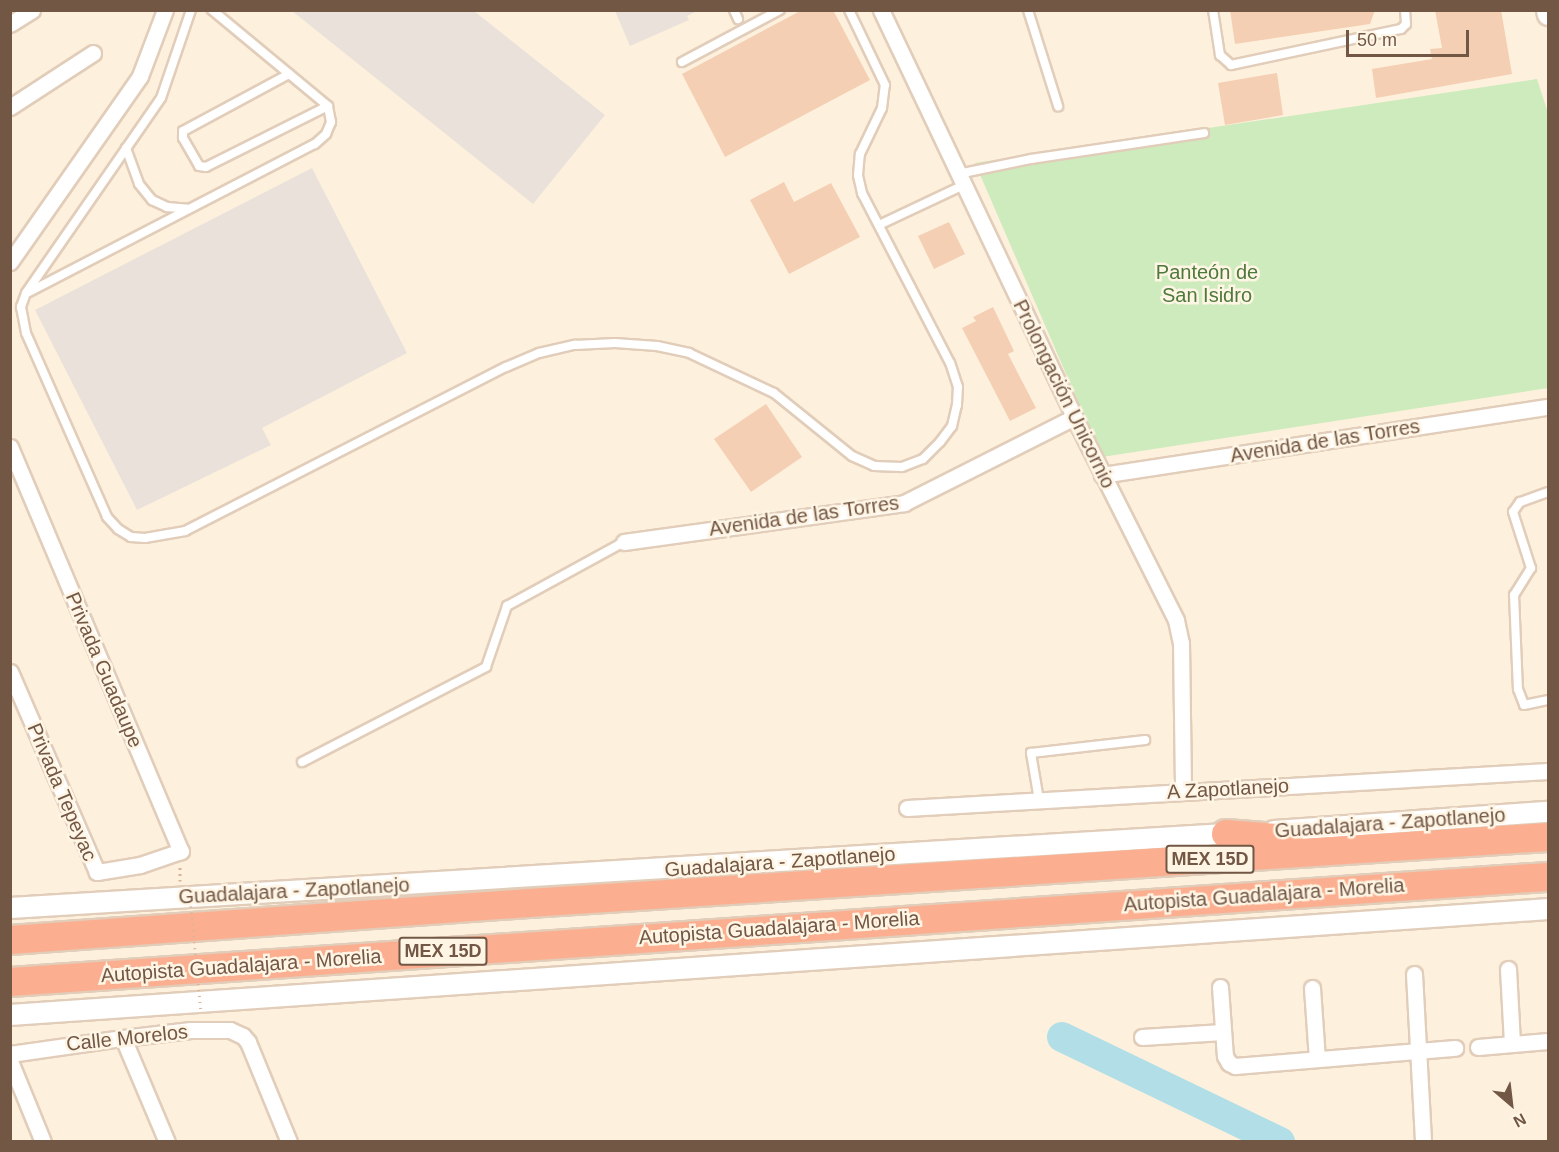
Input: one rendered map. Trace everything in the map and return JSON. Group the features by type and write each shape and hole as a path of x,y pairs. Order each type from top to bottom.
{"highway":[{"path":"1226,834 1387,847"},
{"name":"Autopista Guadalajara - Morelia","path":"10,940 529,903 1548,837"},
{"name":"Autopista Guadalajara - Morelia","path":"10,982 1548,877"}],"street":[{"path":"10,24 32,10"},
{"path":"10,262 140,76 165,10"},
{"name":"Prolongación Unicornio","path":"881,10 1102,475 1176,620 1181,643 1183,792"},
{"path":"1547,10 1548,15"},
{"path":"10,107 93,53"},
{"name":"Avenida de las Torres","path":"1102,475 1548,407"},
{"name":"Avenida de las Torres","path":"624,542 904,503 1074,417"},
{"name":"Privada Guadaupe","path":"10,447 182,852 140,865"},
{"name":"Privada Tepeyac","path":"10,672 97,872 140,865"},
{"name":"A Zapotlanejo","path":"907,807 1548,771"},
{"name":"Guadalajara - Zapotlanejo","path":"10,908 1226,834 1548,812"},
{"path":"10,1015 1548,909"},
{"path":"1508,969 1512,1044"},
{"path":"1414,974 1423,1142"},
{"path":"1220,987 1225,1056 1229,1063 1235,1066 1455,1048"},
{"path":"1312,988 1317,1059"},
{"name":"Calle Morelos","path":"10,1054 191,1030 230,1030 243,1036 248,1042 289,1142"},
{"path":"1142,1036 1223,1032"},
{"path":"123,1038 167,1142"},
{"path":"1478,1047 1548,1041"},
{"path":"10,1061 43,1142"}],"lane":[{"path":"191,10 161,98 26,293 21,307 26,333 107,517 118,530 131,537 145,538 185,531 506,366 539,353 575,345 615,343 657,346 689,353 774,393 852,456 874,466 902,467 923,459 952,426 958,387 950,363 862,193 858,164 860,154 882,108 885,85 849,10"},
{"path":"26,293 321,140 331,122 328,106 212,10"},
{"path":"734,10 738,19"},
{"path":"682,62 780,10"},
{"path":"1028,10 1059,106"},
{"path":"1213,10 1220,55 1231,65 1401,29 1406,24 1405,10"},
{"path":"289,74 183,131 183,138 199,166 206,166 328,106"},
{"path":"879,225 961,180 1031,159 1204,133"},
{"path":"126,148 139,184 153,200 167,207 189,209"},
{"path":"1548,492 1520,502 1513,512 1531,568 1514,595 1518,689 1524,705 1548,700"},
{"path":"302,762 486,667 507,606 624,542"},
{"path":"1039,800 1031,753 1145,740"}],"path":[{"path":"189,888 201,1012"}],"shaded area":[{"path":"292,11 474,11 605,115 533,204"},
{"path":"615,11 697,11 687,16 689,20 630,46"},
{"path":"312,168 407,353 262,428 271,445 137,510 35,310"}],"green space":[{"name":"Panteón de San Isidro","path":"1537,79 1548,113 1548,388 1102,457 975,163"}],"building":[{"path":"802,10 833,10 870,80 725,157 682,74"},
{"path":"1230,10 1375,10 1370,24 1235,44"},
{"path":"1435,10 1501,10 1512,74 1376,98 1372,69 1432,59 1430,49 1442,48"},
{"path":"1277,73 1283,115 1225,125 1218,83"},
{"path":"784,182 794,202 831,183 860,237 789,274 750,200"},
{"path":"949,222 965,254 934,269 918,236"},
{"path":"993,307 1014,351 1008,354 1036,408 1010,421 962,328 976,321 973,317"},
{"path":"766,404 802,457 751,492 714,439"}],"waterway":[{"path":"1062,1037 1280,1142"}]}
